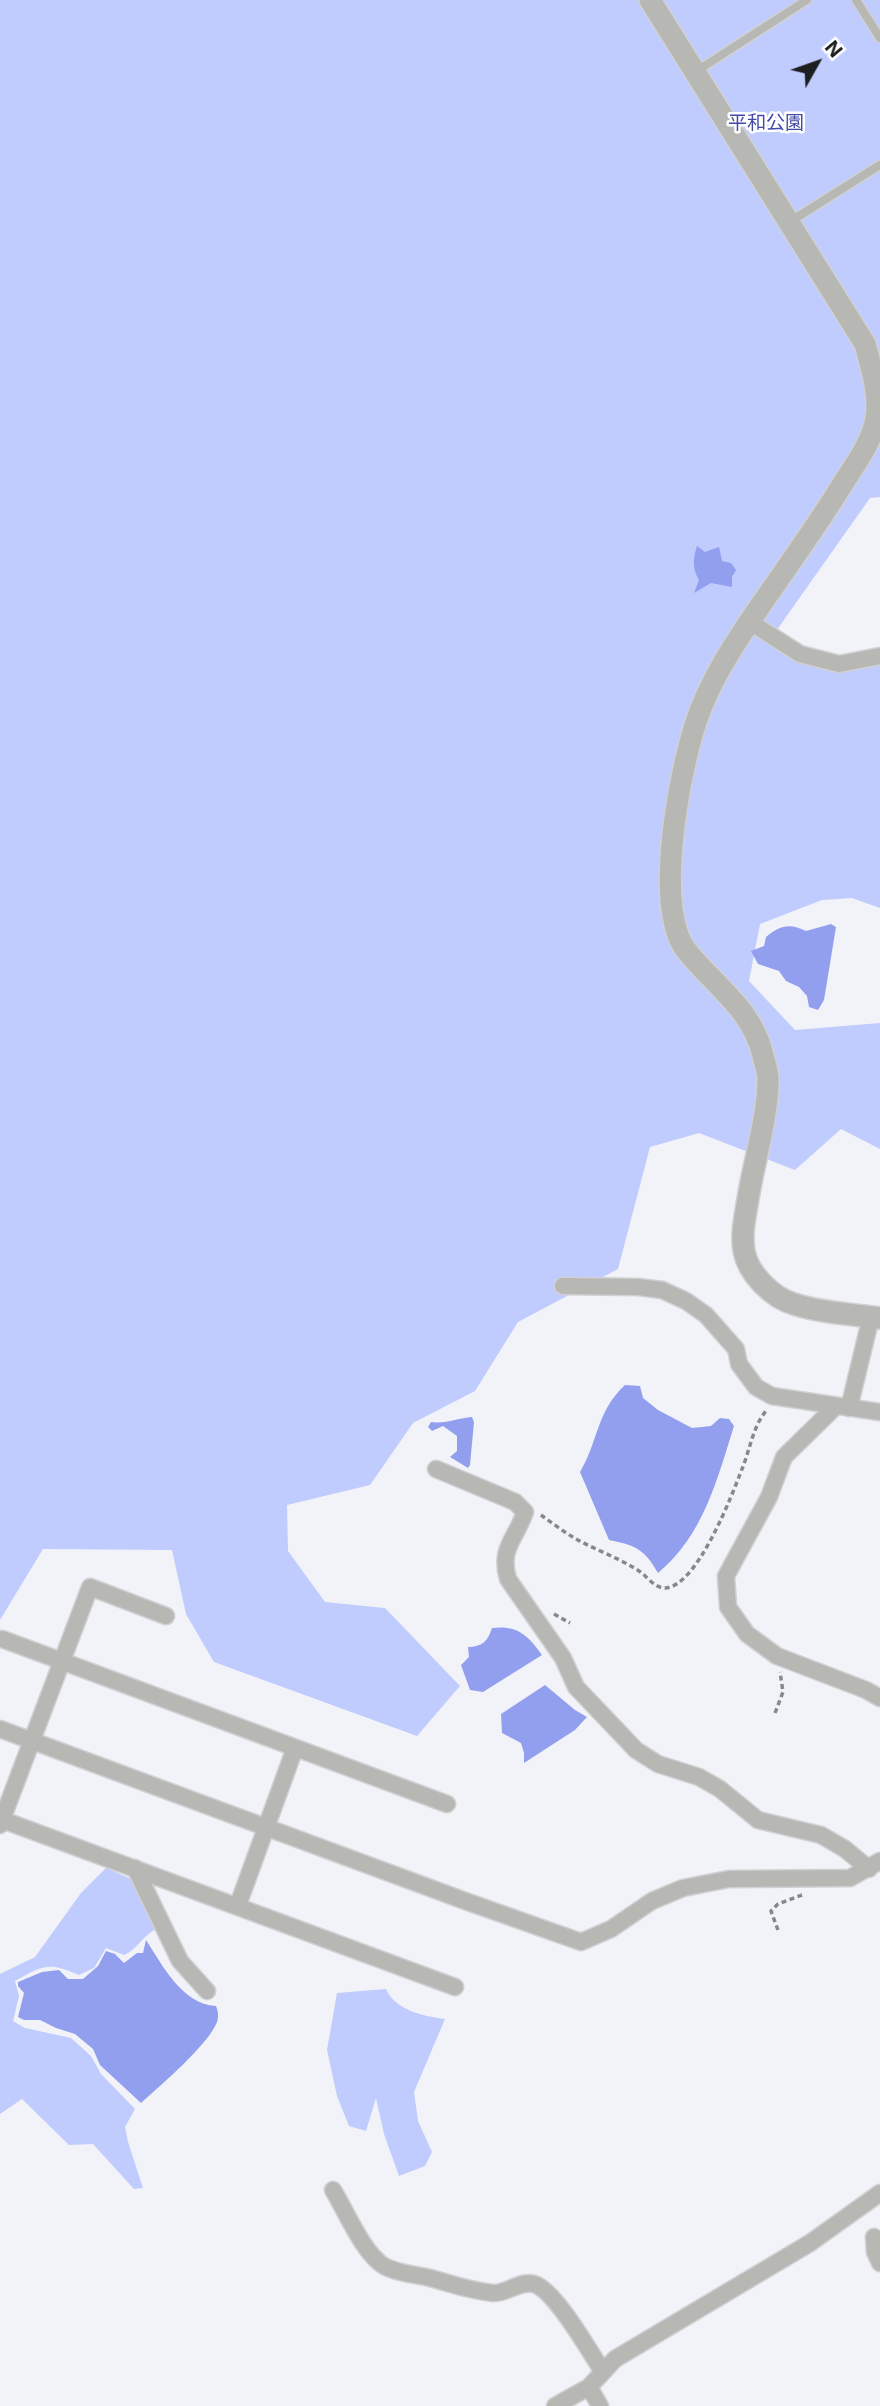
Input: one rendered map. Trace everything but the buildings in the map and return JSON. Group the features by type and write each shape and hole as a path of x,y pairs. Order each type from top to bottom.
{"street":[{"path":"650,0 865,344 876,385 876,418 857,461 709,689 688,751 678,795 671,866 674,919 684,948 739,1006 753,1027 760,1042 768,1077 743,1230 744,1254 770,1290 791,1304 875,1318 843,1407 784,1457 769,1497 726,1576 728,1607 747,1633 777,1656 866,1690 880,1698"},
{"path":"750,622 800,654 839,664 880,656"},
{"path":"564,1286 662,1290 686,1301 706,1315 736,1349 739,1364 756,1387 772,1396 880,1412"},
{"path":"436,1469 514,1502 525,1512 507,1548 504,1564 508,1579 563,1658 576,1687 636,1750 658,1764 699,1777 720,1789 758,1820 821,1835 874,1865"},
{"path":"166,1616 90,1587 1,1822 238,1905 455,1987"},
{"path":"2,1639 447,1804"},
{"path":"0,1729 582,1942 611,1929 652,1901 683,1888 729,1879 850,1878 874,1865"},
{"path":"238,1905 295,1748"},
{"path":"135,1868 180,1961 206,1991"},
{"path":"333,2190 370,2254 384,2266 475,2291 496,2294 510,2291 522,2284 533,2284 542,2289 564,2313 603,2372"},
{"path":"555,2406 589,2387 615,2359 810,2243 880,2193"},
{"path":"874,2237 875,2252 880,2263"},
{"path":"589,2387 600,2406"}],"lane":[{"path":"695,72 807,0"},
{"path":"856,0 880,38"},
{"path":"790,222 880,165"}],"path":[{"path":"525,1512 538,1513 573,1537 640,1571 653,1584 666,1588 678,1583 698,1564 716,1529 743,1469 761,1417 769,1406 786,1398"},
{"path":"775,1713 783,1692 777,1656"},
{"path":"778,1930 771,1911 778,1904 814,1891"}],"green space":[{"name":"平和公園","path":"0,0 880,0 880,497 870,498 774,634 818,659 880,658 880,908 852,898 822,900 760,924 749,981 795,1030 880,1023 880,1149 841,1129 795,1170 699,1133 650,1147 618,1269 518,1322 475,1391 413,1423 370,1485 287,1505 288,1551 325,1602 385,1608 460,1686 417,1736 214,1662 186,1614 172,1550 43,1549 0,1620"},
{"path":"106,1868 133,1880 156,1929 124,1955 106,1948 94,1968 79,1975 60,1968 46,1967 15,1981 19,1996 13,2021 25,2028 71,2038 91,2056 101,2074 135,2109 125,2127 143,2188 134,2189 93,2144 69,2145 22,2099 0,2114 0,1974 35,1957 81,1893"},
{"path":"386,1989 396,2003 420,2014 445,2019 414,2092 418,2121 432,2152 425,2166 399,2176 384,2134 376,2098 366,2131 349,2126 337,2096 327,2050 337,1993"}],"shaded area":[{"path":"697,546 705,552 719,547 722,561 731,563 736,570 732,577 732,587 711,583 694,593 699,580 694,563"},
{"path":"831,924 836,927 824,1000 818,1010 809,1007 807,996 799,987 786,981 779,971 758,964 751,951 764,946 766,937 781,928 790,926 806,931"},
{"path":"625,1385 640,1386 643,1398 658,1410 692,1428 711,1426 720,1418 729,1419 734,1426 714,1486 697,1524 686,1542 658,1573 639,1550 609,1540 580,1472 608,1405"},
{"path":"472,1417 474,1422 468,1468 450,1457 457,1451 457,1436 443,1426 432,1431 428,1427 431,1422"},
{"path":"492,1628 508,1628 521,1633 542,1655 483,1692 470,1690 461,1665 469,1657 468,1647 484,1642"},
{"path":"545,1685 587,1717 575,1730 524,1763 521,1743 502,1733 501,1714"},
{"path":"146,1940 183,1991 204,2004 216,2006 218,2016 204,2042 141,2103 100,2065 93,2049 75,2034 40,2020 24,2020 18,2017 24,1993 18,1982 42,1972 59,1970 68,1979 83,1979 98,1966 106,1951 115,1954 124,1963 137,1953 143,1953"}]}
